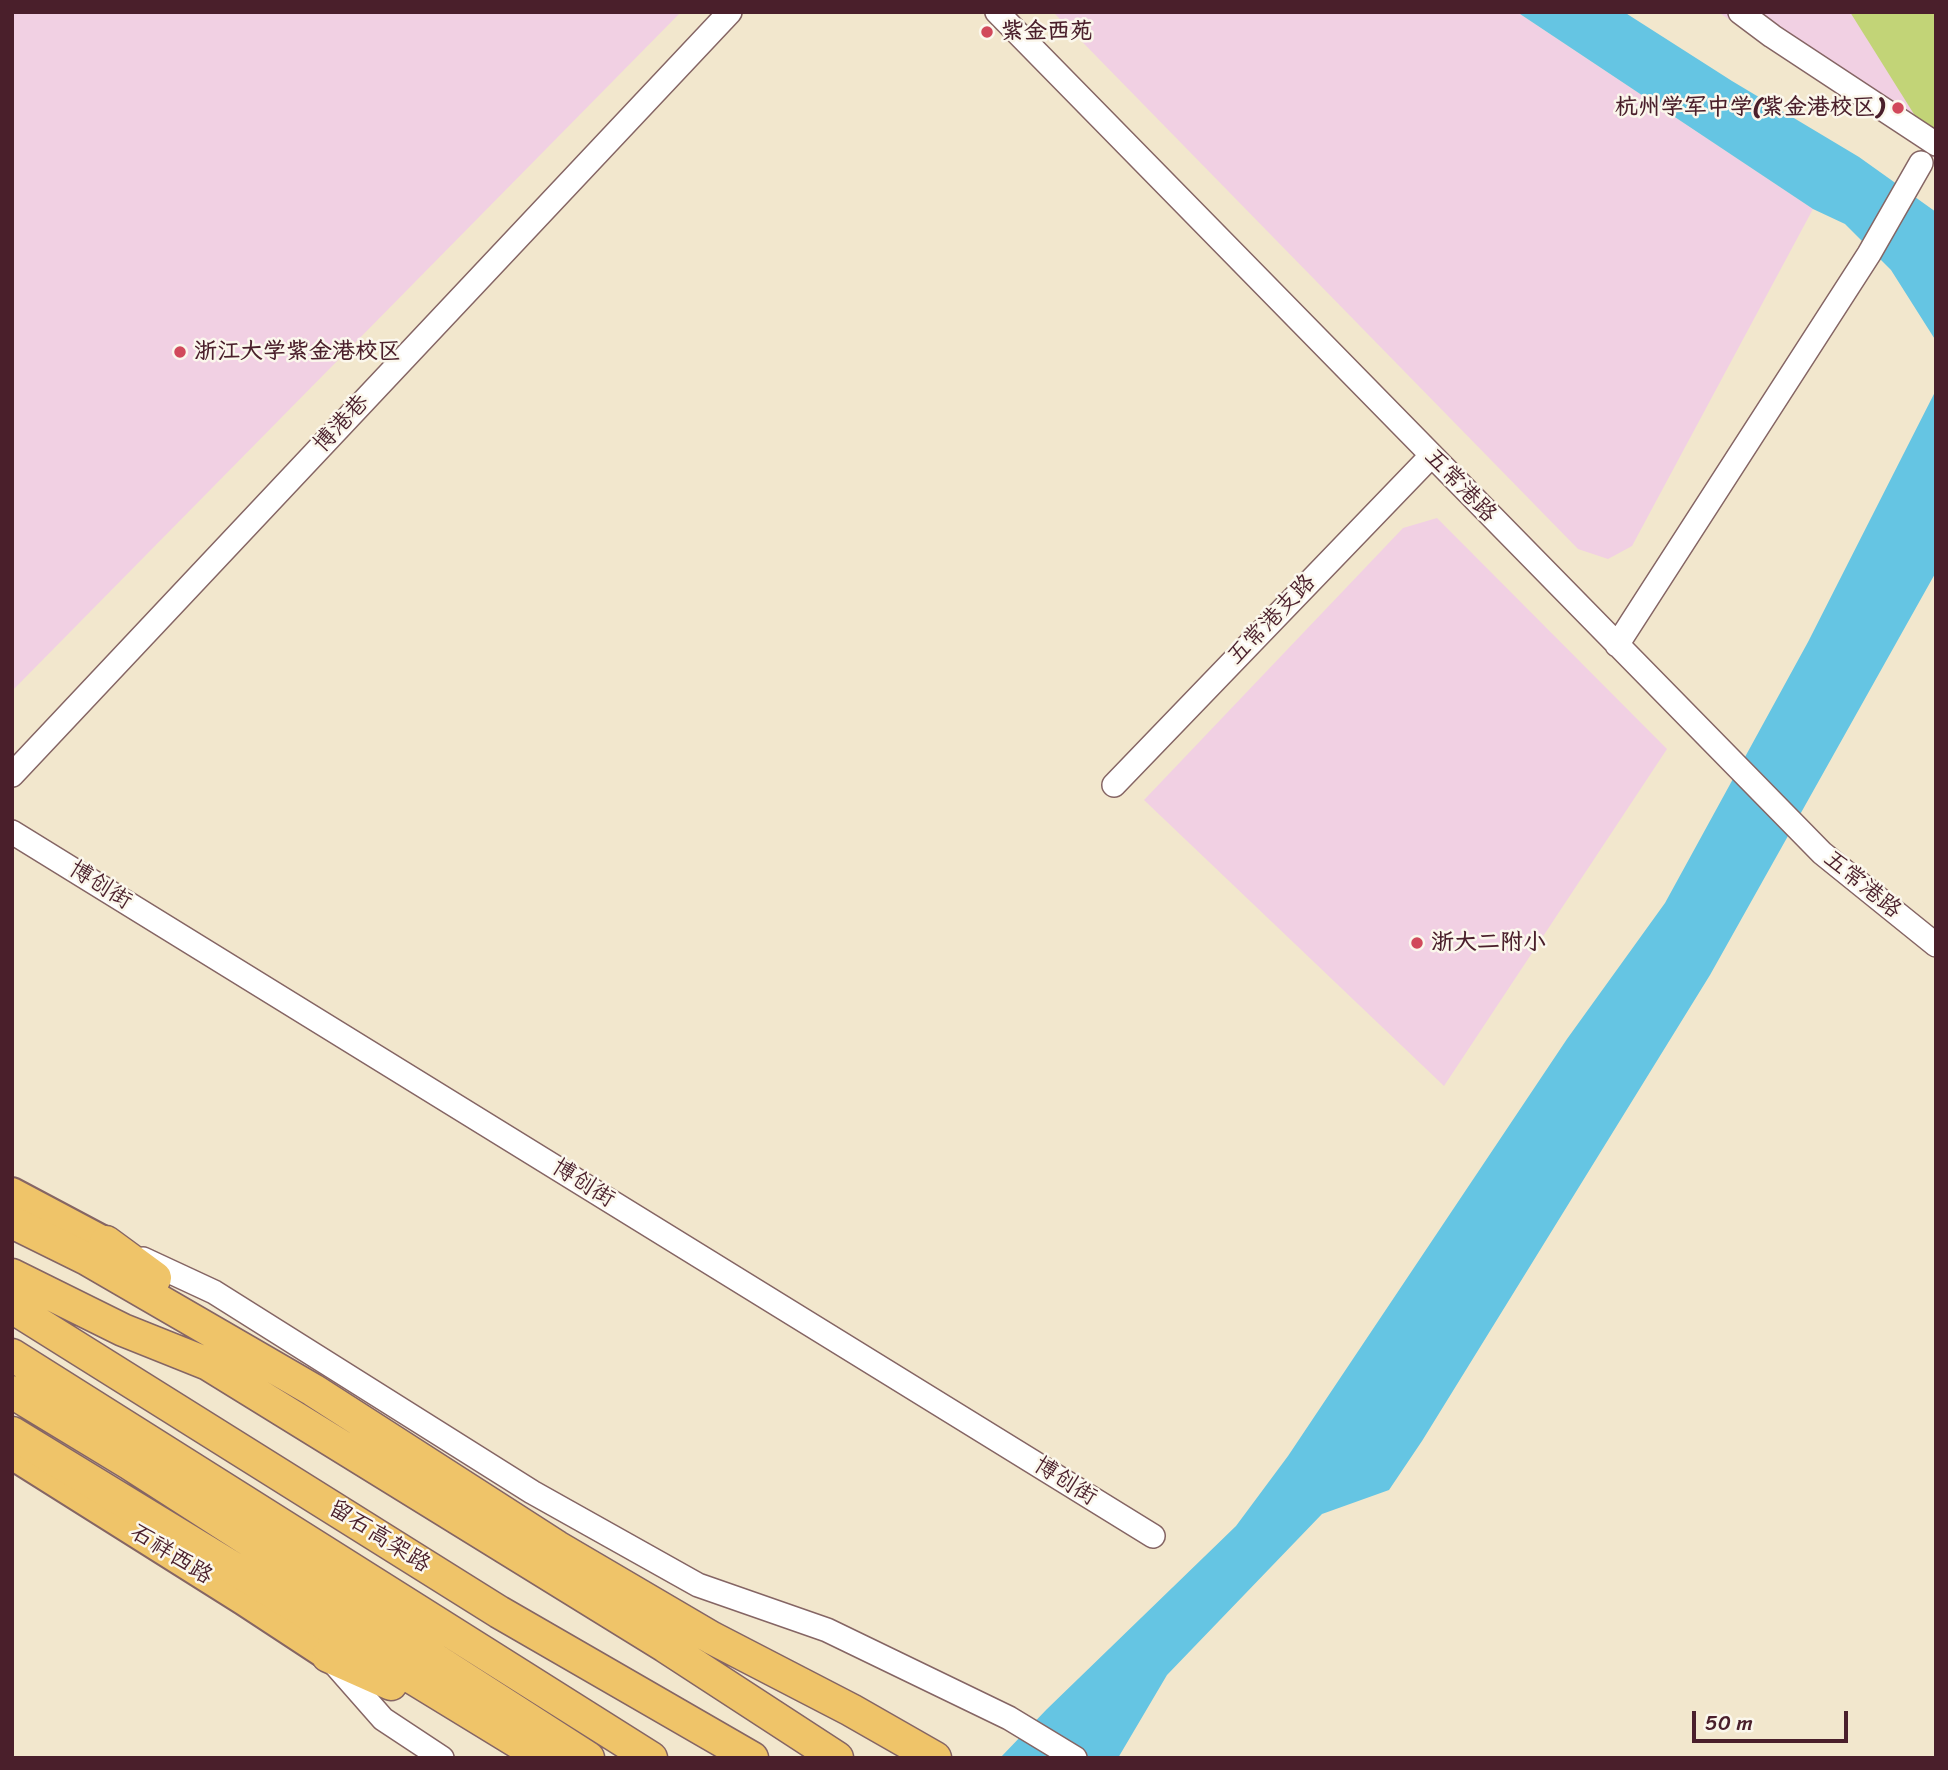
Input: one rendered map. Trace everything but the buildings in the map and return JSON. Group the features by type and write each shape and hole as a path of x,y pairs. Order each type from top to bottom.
{"highway":[{"path":"12,1222 87,1259 313,1390 557,1547 712,1639 851,1710 935,1758"},
{"path":"106,1242 313,1390"},
{"path":"12,1275 123,1330 208,1364 654,1639 837,1758"},
{"name":"留石高架路","path":"12,1307 499,1612 752,1758"},
{"name":"留石高架路","path":"12,1354 651,1758"},
{"path":"12,1392 130,1463 588,1758"},
{"path":"12,1433 544,1758"},
{"path":"328,1656 499,1731"}],"main road":[{"path":"12,1192 106,1242"},
{"name":"石祥西路","path":"12,1455 328,1656"}],"street":[{"name":"博港巷","path":"12,775 730,12"},
{"name":"五常港路","path":"997,12 1822,853 1936,945"},
{"path":"1740,12 1936,144"},
{"path":"1617,645 1869,254 1921,163"},
{"name":"五常港支路","path":"1114,785 1431,456"},
{"name":"博创街","path":"12,832 1153,1536"},
{"path":"106,1242 214,1292 532,1492 698,1585 827,1630 1009,1717 1075,1758"},
{"path":"328,1656 383,1719 442,1758"}],"shaded area":[{"name":"浙江大学紫金港校区","path":"12,12 681,12 12,691"},
{"path":"1053,12 1517,12 1813,209 1632,546 1608,559 1578,549"},
{"name":"杭州学军中学(紫金港校区)","path":"1718,12 1936,12 1936,159 1785,57"},
{"name":"浙大二附小","path":"1437,518 1667,749 1444,1086 1144,800 1403,528"}],"green space":[{"path":"1850,12 1936,12 1936,130 1917,119"}],"water":[{"path":"1517,12 1624,12 1859,157 1936,212 1936,341 1891,270 1845,224 1813,209"},
{"path":"1936,390 1936,572 1710,975 1389,1490 1322,1514 1167,1675 1118,1758 1000,1758 1236,1526 1288,1456 1567,1039 1665,903 1808,642"}],"place":[{"name":"紫金西苑","path":"987,32"},
{"name":"杭州学军中学(紫金港校区)","path":"1898,108"},
{"name":"浙江大学紫金港校区","path":"180,352"},
{"name":"浙大二附小","path":"1417,943"}]}
